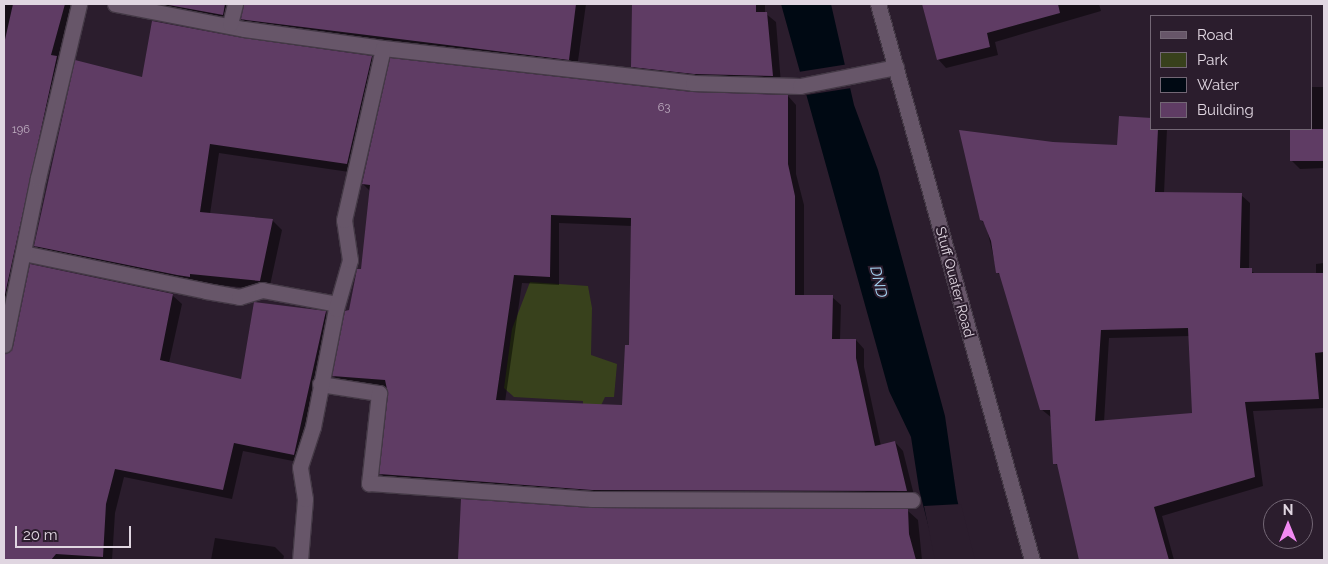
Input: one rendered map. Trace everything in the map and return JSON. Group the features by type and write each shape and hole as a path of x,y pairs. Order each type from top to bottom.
{"street":[{"path":"4,345 79,4"},
{"path":"115,4 383,48 693,83 800,86 896,67"},
{"path":"230,24 235,4"},
{"name":"Stuff Quater Road","path":"878,4 1032,560"},
{"path":"300,560 305,499 300,466 313,427 337,304 350,260 344,220 383,48"},
{"path":"23,253 206,292 239,297 262,290 337,304"},
{"path":"320,384 379,393 369,483 592,499 912,500"}],"green space":[{"path":"530,282 588,286 592,308 591,355 617,364 614,397 605,397 596,416 583,417 583,401 514,397 504,388 512,329"}],"water":[{"name":"DND","path":"781,4 831,4 854,105 878,170 945,416 957,499 972,560 937,560 919,489 911,437 889,391"}],"pier":[{"path":"849,64 853,88 800,96 797,72"},
{"path":"961,504 975,560 935,560 924,506"}],"building":[{"path":"13,4 65,4 51,55 57,56 4,299 4,44"},
{"path":"163,4 225,4 223,15"},
{"path":"244,4 576,4 569,60 246,20 241,19"},
{"path":"632,4 756,4 756,12 767,12 773,76 694,74 631,67"},
{"path":"922,4 1058,4 1060,13 987,33 990,47 937,60"},
{"path":"152,21 243,38 372,56 347,164 210,144 200,212 273,219 260,281 190,274 190,277 177,275 34,246 75,60 142,77"},
{"path":"390,58 692,92 788,95 788,164 795,196 795,295 833,295 832,339 856,339 856,358 875,446 895,441 907,491 592,490 379,474 388,394 385,380 332,376 345,311 349,310 357,269 361,269 370,185 362,184","holes":["551,215 631,218 629,345 625,345 622,405 496,400 514,275 550,277"]},
{"path":"1119,116 1150,118 1150,130 1158,130 1155,192 1242,193 1240,268 1252,268 1252,273 1324,273 1324,352 1315,353 1319,399 1245,402 1255,477 1154,507 1169,560 1079,560 1057,464 1053,464 1050,410 1040,410 999,273 996,273 991,241 983,221 980,220 959,130 1053,142 1117,145","holes":["1188,328 1192,413 1095,421 1101,330"]},
{"path":"1324,129 1324,161 1290,161 1290,130"},
{"path":"30,264 173,294 160,360 241,379 254,302 326,311 294,455 234,443 223,490 115,469 106,504 103,557 56,554 51,560 4,560 4,354 13,347"},
{"path":"461,499 592,508 908,509 909,534 916,560 458,560"}]}
